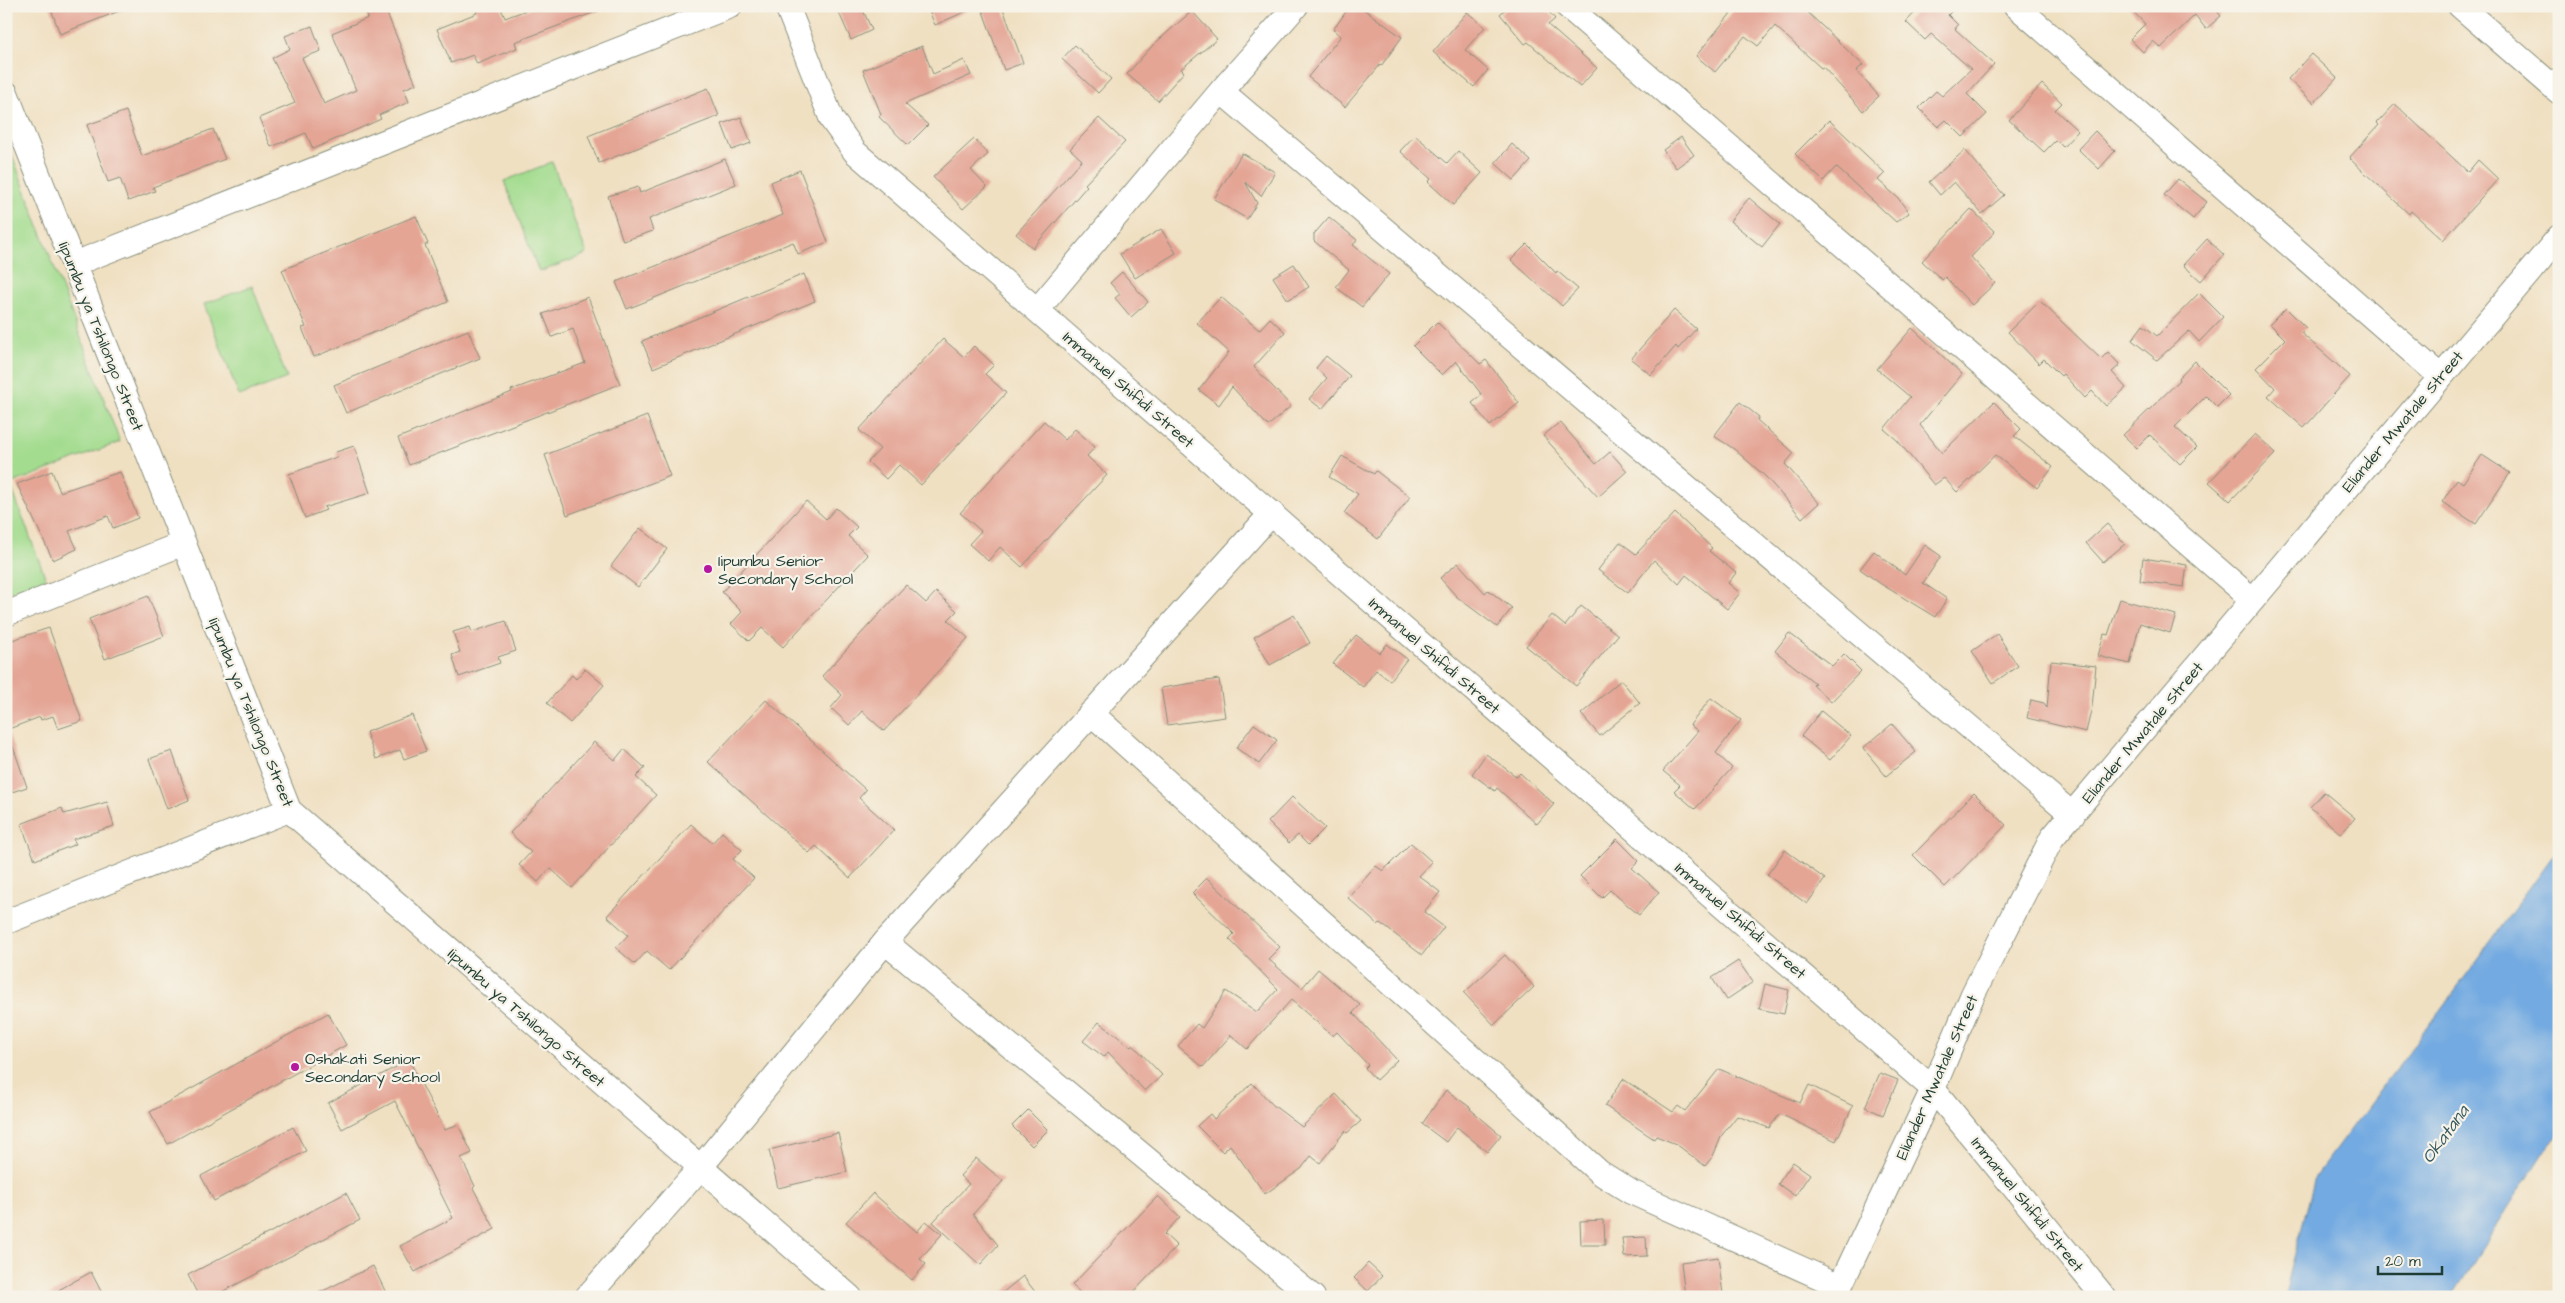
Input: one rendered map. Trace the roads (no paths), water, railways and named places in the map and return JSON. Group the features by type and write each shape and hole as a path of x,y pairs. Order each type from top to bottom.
{"street":[{"path":"74,264 730,6"},
{"name":"Immanuel Shifidi Street","path":"787,6 832,120 841,136 855,152 1038,309 1933,1089 2104,1297"},
{"path":"1038,309 1221,91 1296,6"},
{"path":"1567,6 2252,600"},
{"path":"2016,6 2440,376"},
{"path":"2460,6 2559,92"},
{"path":"1221,91 2072,815"},
{"name":"Iipumbu ya Tshilongo Street","path":"6,93 289,810 850,1297"},
{"name":"Eliander Mwatale Street","path":"1837,1291 1933,1089 1973,994 2052,838 2559,237"},
{"path":"587,1297 700,1168 885,942 1272,513"},
{"path":"6,614 184,543"},
{"path":"1091,713 1599,1172 1631,1192 1837,1291"},
{"path":"6,922 289,810"},
{"path":"885,942 1313,1297"}],"water":[{"name":"Okatana","path":"2559,847 2559,1134 2543,1153 2451,1297 2284,1297 2315,1177 2470,970"}],"place":[{"name":"Iipumbu Senior Secondary School","path":"708,569"},
{"name":"Oshakati Senior Secondary School","path":"295,1067"}]}
